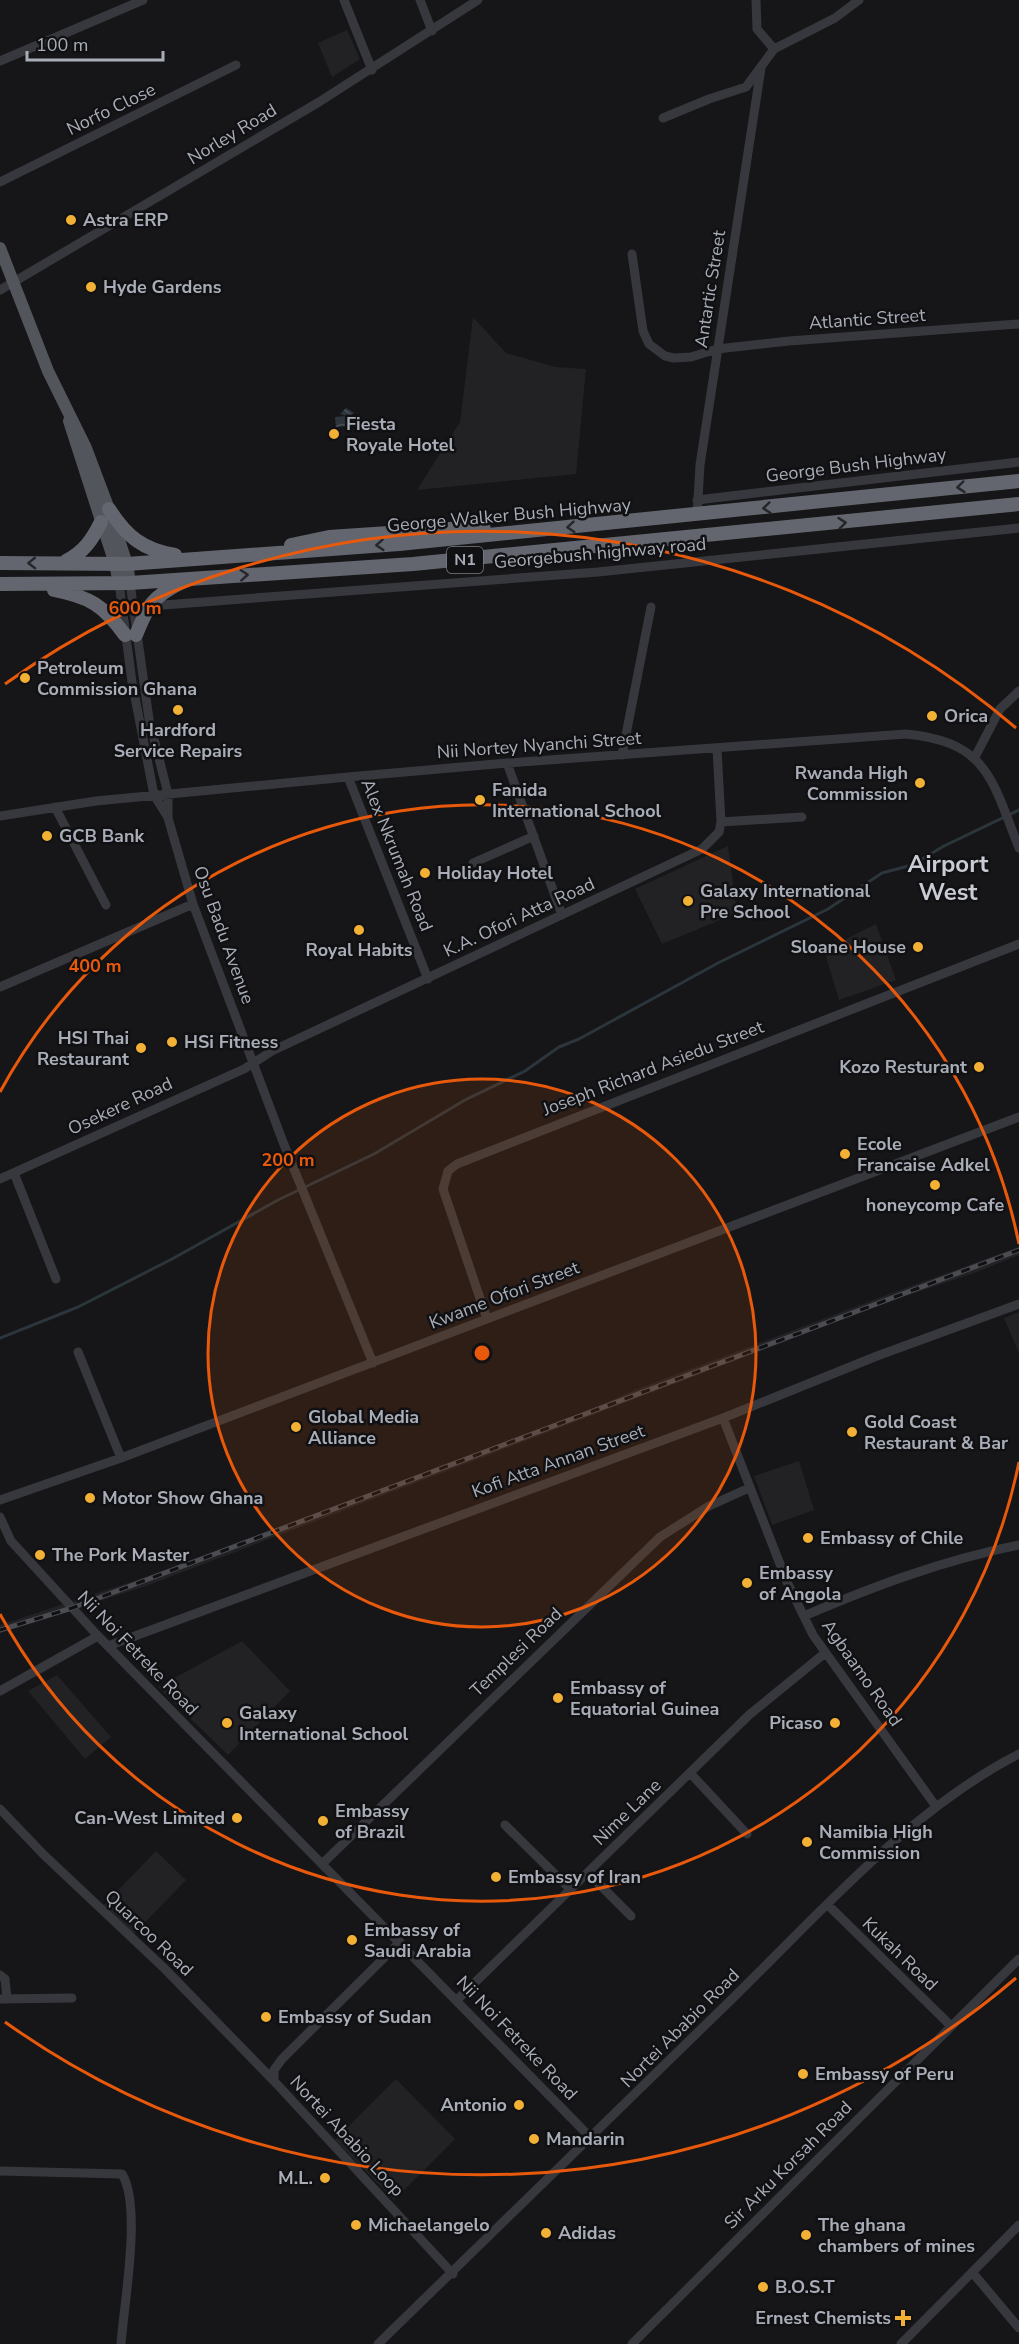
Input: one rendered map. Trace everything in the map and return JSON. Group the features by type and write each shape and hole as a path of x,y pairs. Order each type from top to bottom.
{"highway":[{"name":"George Walker Bush Highway","path":"200,559 254,555 329,537 464,528 522,532 1019,481"},
{"name":"N1","path":"0,584 124,583 559,552 1019,504"},
{"path":"109,509 128,536 143,546 159,552 200,559"},
{"path":"64,562 79,554 92,540 101,522"},
{"path":"0,563 121,564 200,559"},
{"path":"29,585 79,595 99,604 130,635 147,606 158,594 186,579"}],"main road":[{"path":"0,248 67,414 76,451 101,522 121,564"},
{"path":"67,414 79,431 109,509 124,583"}],"street":[{"path":"0,62 143,0"},
{"path":"344,0 372,70"},
{"path":"420,0 432,32"},
{"name":"Norley Road","path":"0,290 372,70 478,0"},
{"path":"756,0 757,29 774,49"},
{"path":"663,118 746,87 774,49 835,18 859,0"},
{"name":"Norfo Close","path":"0,182 236,65"},
{"name":"Antartic Street","path":"697,515 717,349 761,68"},
{"name":"Atlantic Street","path":"632,254 643,331 648,344 665,356 674,358 691,357 717,349 789,341 1019,324"},
{"name":"George Bush Highway","path":"697,500 1019,462"},
{"name":"Georgebush highway road","path":"147,606 598,572 1019,528"},
{"name":"Osu Badu Avenue","path":"124,583 154,795 168,818 193,904 297,1176 373,1363"},
{"path":"622,756 651,607"},
{"name":"Osu Badu Avenue","path":"130,635 168,794 168,818"},
{"path":"975,757 1000,709 1019,691"},
{"name":"Nii Nortey Nyanchi Street","path":"0,816 154,795 348,777 906,734 942,739 975,757 987,774 1004,809 1019,848"},
{"path":"717,749 721,822 802,817"},
{"path":"507,763 562,915"},
{"name":"Alex Nkrumah Road","path":"348,777 428,979"},
{"path":"55,807 106,905"},
{"name":"K.A. Ofori Atta Road","path":"253,1062 702,849 719,832 721,822"},
{"path":"473,863 534,836"},
{"path":"0,987 193,904"},
{"name":"Joseph Richard Asiedu Street","path":"487,1319 443,1190 448,1171 457,1164 1019,944"},
{"name":"Osekere Road","path":"0,1179 253,1062"},
{"name":"Kwame Ofori Street","path":"0,1500 122,1458 1019,1117"},
{"path":"14,1173 56,1280"},
{"name":"Kofi Atta Annan Street","path":"108,1646 723,1418 877,1356 1019,1304"},
{"path":"78,1352 122,1458"},
{"name":"Agbaamo Road","path":"723,1418 787,1582 804,1616 825,1653 935,1805"},
{"name":"Templesi Road","path":"323,1863 660,1537 709,1506 749,1488"},
{"name":"Nii Noi Fetreke Road","path":"0,1517 11,1541 98,1636 591,2138"},
{"path":"804,1616 888,1581 969,1556 1019,1545"},
{"path":"0,1691 98,1636"},
{"name":"Nime Lane","path":"457,2000 763,1702 825,1653"},
{"name":"Nortei Ababio Road","path":"378,2344 453,2274 828,1905 935,1805 980,1774 1019,1754"},
{"path":"691,1774 747,1834"},
{"name":"Quarcoo Road","path":"0,1809 44,1855 164,1968 274,2081"},
{"path":"506,1825 571,1890"},
{"path":"588,1873 631,1916"},
{"name":"Kukah Road","path":"828,1905 950,2025"},
{"name":"Nortei Ababio Loop","path":"400,1942 282,2059 274,2070 274,2081 453,2274"},
{"name":"Sir Arku Korsah Road","path":"632,2344 950,2025 1019,1959"},
{"path":"0,1975 5,1979 4,1999 72,1998"},
{"path":"0,2171 122,2174 129,2185 131,2209 121,2344"},
{"path":"901,2344 1019,2225"},
{"path":"972,2272 1019,2328"}],"shaded area":[{"path":"347,30 360,59 332,77 318,43"},
{"path":"473,317 506,353 555,367 586,369 576,474 417,490 460,422"},
{"name":"Galaxy International Pre School","path":"728,846 737,913 662,944 635,889"},
{"path":"876,924 896,980 839,1000 824,950"},
{"path":"1019,1247 1019,1255 977,1272 891,1301 146,1586 0,1633 0,1625 143,1578 585,1412 635,1390 889,1294"},
{"path":"1019,1312 1019,1353 1004,1318"},
{"path":"799,1461 814,1510 772,1525 754,1476"},
{"name":"Galaxy International School","path":"242,1641 290,1691 228,1755 158,1687"},
{"path":"57,1675 111,1737 85,1759 28,1691"},
{"path":"156,1851 186,1880 130,1938 100,1909"},
{"path":"396,2079 455,2139 394,2200 335,2140"}],"water":[{"path":"346,408 354,413 350,416 355,415 356,425 336,427 335,417 347,416 340,414"}],"waterway":[{"path":"0,1338 78,1307 172,1259 278,1200 374,1154 465,1100 525,1071 559,1047 579,1039 718,963 828,909 882,873 912,865 944,846 1019,810"}],"railway":[{"path":"0,1630 72,1608 1019,1250"}],"place":[{"name":"Astra ERP","path":"71,220"},
{"name":"Hyde Gardens","path":"91,287"},
{"name":"Fiesta Royale Hotel","path":"334,434"},
{"name":"Petroleum Commission Ghana","path":"25,678"},
{"name":"Hardford Service Repairs","path":"178,710"},
{"name":"Orica","path":"932,716"},
{"name":"Rwanda High Commission","path":"920,783"},
{"name":"Fanida International School","path":"480,800"},
{"name":"GCB Bank","path":"47,836"},
{"name":"Holiday Hotel","path":"425,873"},
{"name":"Galaxy International Pre School","path":"688,901"},
{"name":"Royal Habits","path":"359,930"},
{"name":"Sloane House","path":"918,947"},
{"name":"HSi Fitness","path":"172,1042"},
{"name":"HSI Thai Restaurant","path":"141,1048"},
{"name":"Kozo Resturant","path":"979,1067"},
{"name":"Ecole Francaise Adkel","path":"845,1154"},
{"name":"honeycomp Cafe","path":"935,1185"},
{"name":"Global Media Alliance","path":"296,1427"},
{"name":"Gold Coast Restaurant & Bar","path":"852,1432"},
{"name":"Motor Show Ghana","path":"90,1498"},
{"name":"Embassy of Chile","path":"808,1538"},
{"name":"The Pork Master","path":"40,1555"},
{"name":"Embassy of Angola","path":"747,1583"},
{"name":"Embassy of Equatorial Guinea","path":"558,1698"},
{"name":"Galaxy International School","path":"227,1723"},
{"name":"Picaso","path":"835,1723"},
{"name":"Can-West Limited","path":"237,1818"},
{"name":"Embassy of Brazil","path":"323,1821"},
{"name":"Namibia High Commission","path":"807,1842"},
{"name":"Embassy of Iran","path":"496,1877"},
{"name":"Embassy of Saudi Arabia","path":"352,1940"},
{"name":"Embassy of Sudan","path":"266,2017"},
{"name":"Embassy of Peru","path":"803,2074"},
{"name":"Antonio","path":"519,2105"},
{"name":"Mandarin","path":"534,2139"},
{"name":"M.L.","path":"325,2178"},
{"name":"Michaelangelo","path":"356,2225"},
{"name":"Adidas","path":"546,2233"},
{"name":"The ghana chambers of mines","path":"806,2235"},
{"name":"B.O.S.T","path":"763,2287"},
{"name":"Ernest Chemists","path":"903,2318"}],"district":[{"name":"Airport West","path":"948,878"}]}
